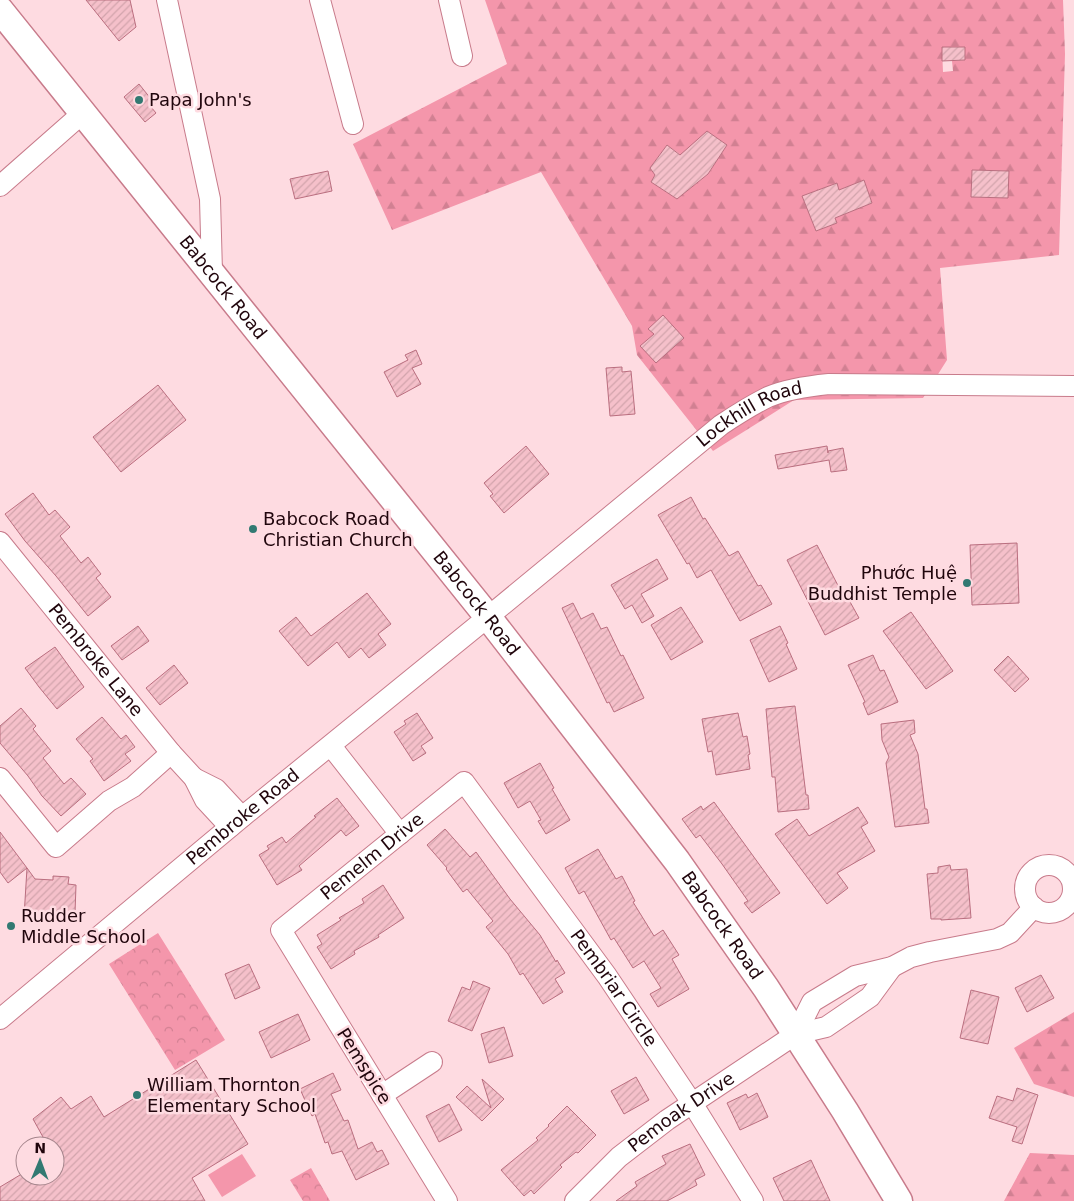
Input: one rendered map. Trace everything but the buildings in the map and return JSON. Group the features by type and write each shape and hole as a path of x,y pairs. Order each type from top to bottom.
{"main road":[{"name":"Babcock Road","path":"0,10 84,112 488,617 676,861 761,980 899,1201"}],"street":[{"path":"167,0 210,199 212,272"},
{"path":"320,0 353,124"},
{"path":"450,0 462,56"},
{"path":"0,186 84,112"},
{"name":"Lockhill Road","path":"488,617 721,425 770,396 802,387 829,384 1074,386"},
{"name":"Pembroke Lane","path":"0,542 171,753 194,778 205,800 236,822"},
{"name":"Pembroke Road","path":"0,1019 430,662 488,617"},
{"path":"331,746 400,834"},
{"path":"0,778 56,847 110,801 133,787 171,753"},
{"name":"Pemelm Drive","path":"281,930 464,782"},
{"name":"Pembriar Circle","path":"464,782 607,976 692,1102 753,1201"},
{"path":"796,1034 812,1002 855,976 892,967 911,957 930,952 997,939 1010,933 1034,907"},
{"name":"Pemspice","path":"281,930 447,1201"},
{"path":"796,1034 826,1027 870,997 892,967"},
{"path":"843,983 857,1006"},
{"name":"Pemoak Drive","path":"574,1201 619,1157 692,1102 796,1034"},
{"path":"382,1095 432,1062"}],"green space":[{"path":"485,0 1063,0 1065,54 1059,255 940,268 947,360 923,398 794,400 713,451 637,355 632,326 541,172 392,230 353,144 507,64","holes":["965,47 965,60 952,61 953,71 943,72 942,48","707,131 727,145 708,174 677,199 651,182 655,175 650,168 667,145 692,163","972,170 1008,171 1007,198 971,197","864,180 872,203 835,218 837,223 816,231 802,196 837,183 839,190"]},
{"path":"158,933 225,1040 175,1070 109,964"},
{"path":"1074,1012 1074,1097 1034,1084 1014,1048"},
{"path":"1030,1153 1074,1155 1074,1201 1004,1201"},
{"path":"242,1154 256,1176 222,1197 208,1175"},
{"path":"311,1168 330,1201 303,1201 290,1180"}],"place":[{"name":"Papa John's","path":"139,100"},
{"name":"Babcock Road Christian Church","path":"253,529"},
{"name":"Phước Huệ Buddhist Temple","path":"967,583"},
{"name":"Rudder Middle School","path":"11,926"},
{"name":"William Thornton Elementary School","path":"137,1095"}]}
